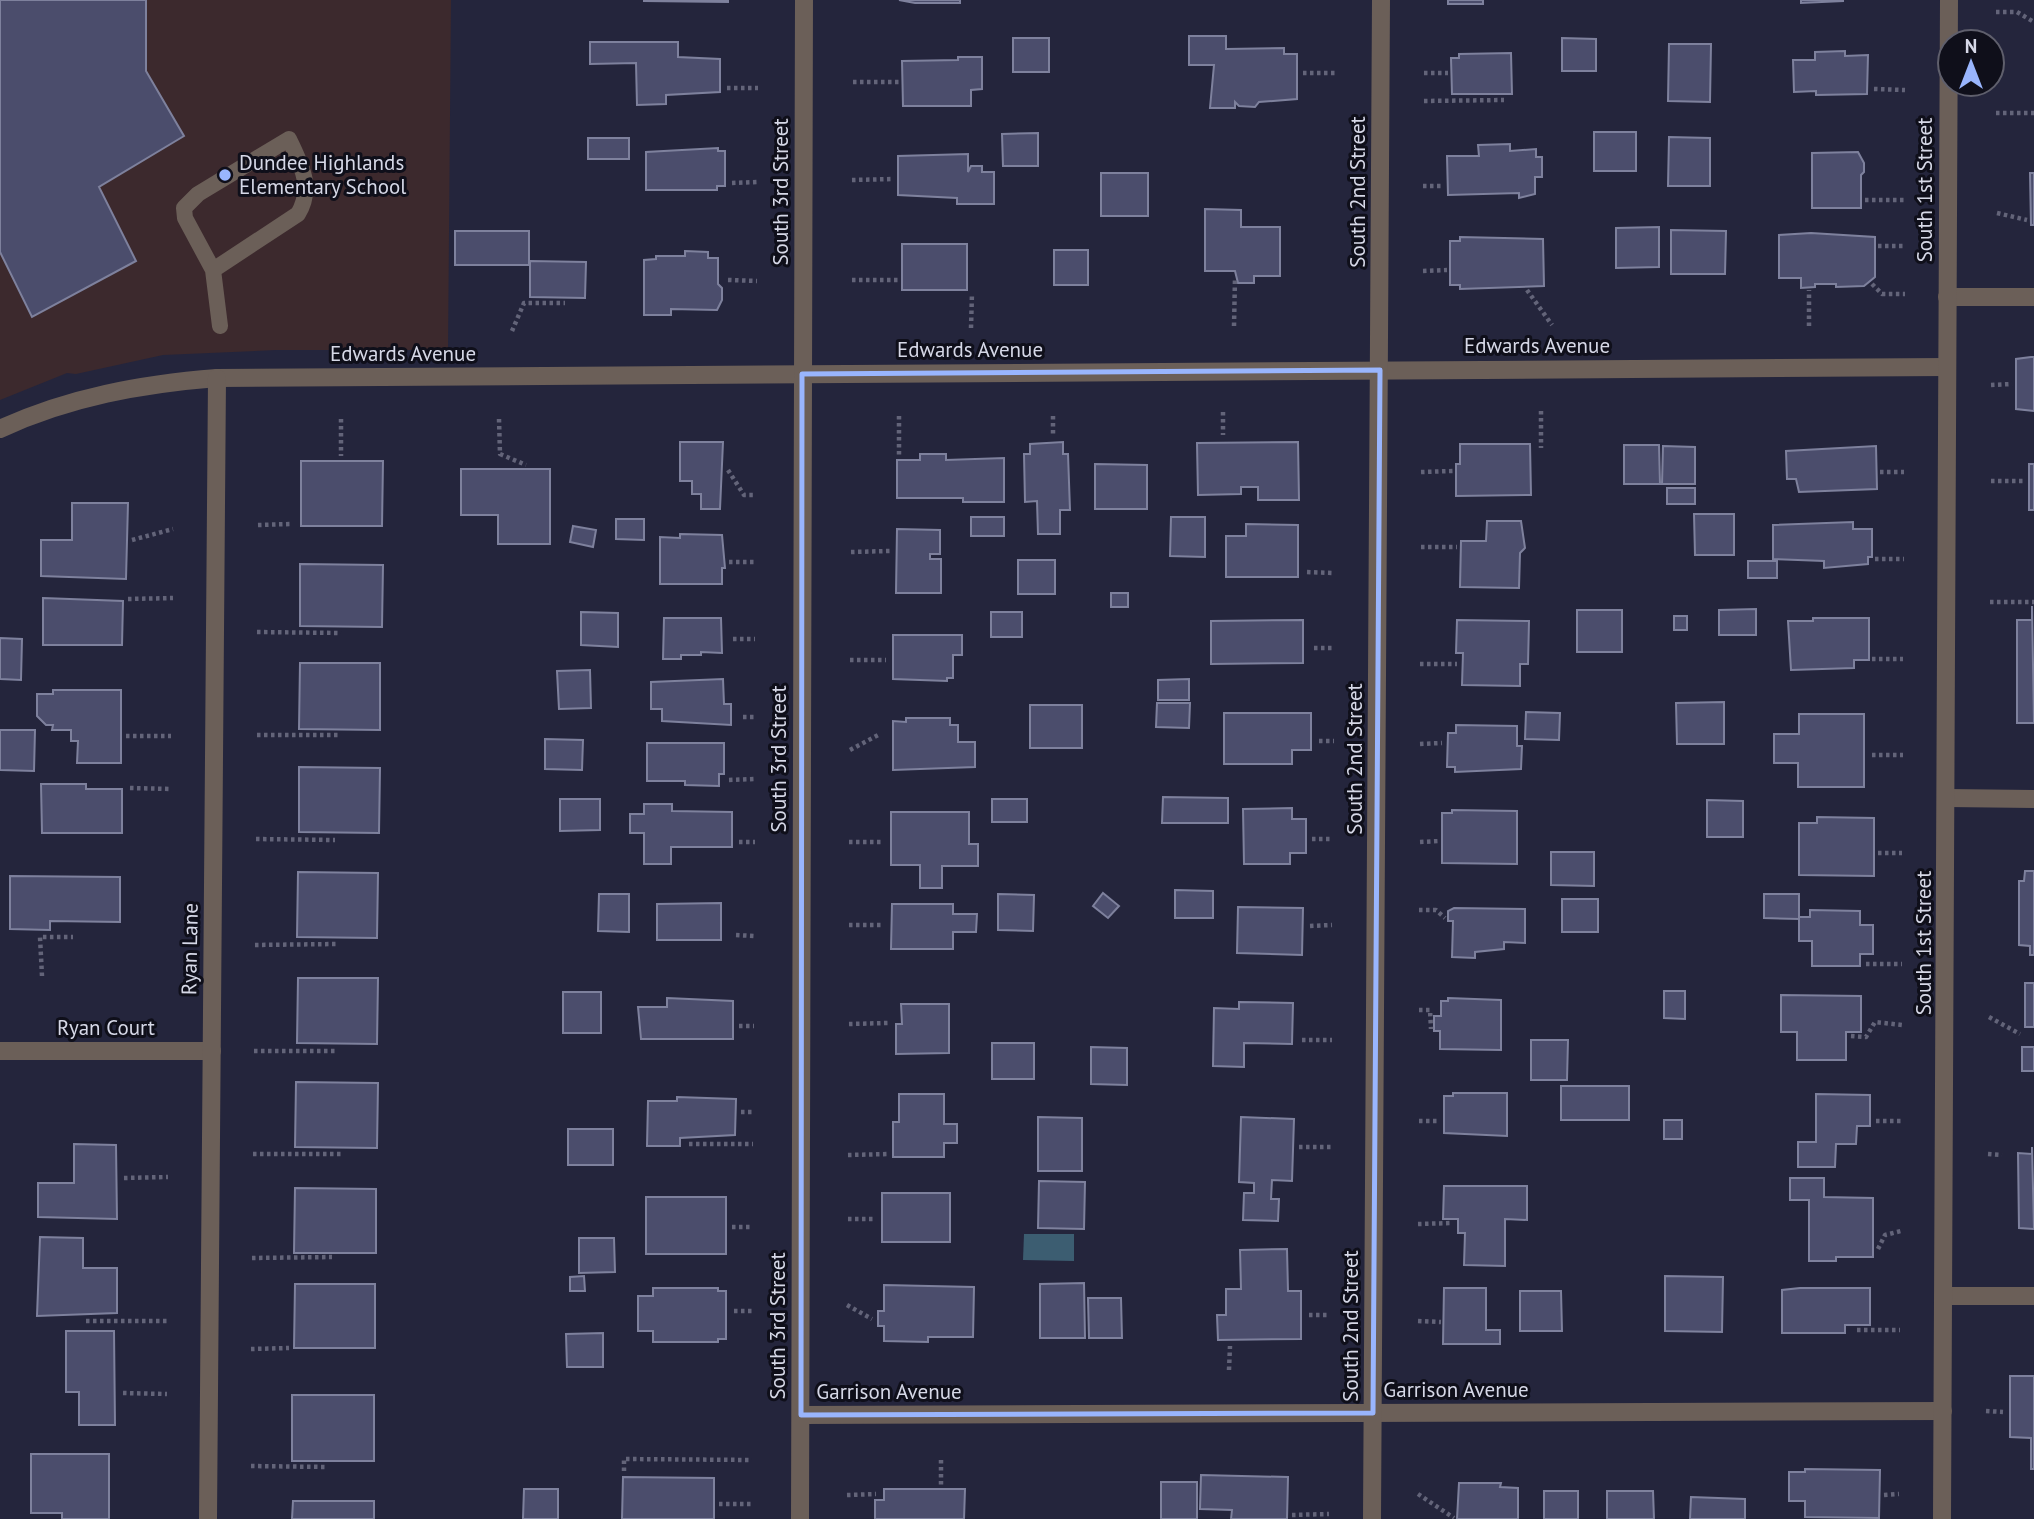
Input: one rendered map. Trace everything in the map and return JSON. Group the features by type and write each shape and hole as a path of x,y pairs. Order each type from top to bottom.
{"street":[{"name":"South 3rd Street","path":"800,1519 804,0"},
{"name":"South 2nd Street","path":"1372,1519 1381,0"},
{"name":"South 1st Street","path":"1942,1519 1949,0"},
{"path":"1947,297 2034,297"},
{"name":"Edwards Avenue","path":"0,429 106,392 155,384 217,379 1947,367"},
{"name":"Ryan Lane","path":"208,1519 217,379"},
{"path":"1947,798 2034,799"},
{"name":"Ryan Court","path":"0,1051 212,1051"},
{"path":"1945,1296 2034,1296"},
{"name":"Garrison Avenue","path":"801,1415 1943,1411"}],"lane":[{"path":"213,270 298,215 304,205 304,174 289,139 198,194 184,208 184,218 213,270 220,326"}],"path":[{"path":"1996,12 2017,12 2034,22"},
{"path":"1303,73 1337,74"},
{"path":"1424,73 1448,74"},
{"path":"853,82 899,82"},
{"path":"727,88 758,88"},
{"path":"1874,89 1905,90"},
{"path":"1424,100 1504,100"},
{"path":"1996,113 2034,113"},
{"path":"852,180 894,179"},
{"path":"732,183 757,182"},
{"path":"1423,186 1443,186"},
{"path":"1865,200 1905,200"},
{"path":"1997,213 2027,220"},
{"path":"1878,246 1905,246"},
{"path":"1423,271 1447,270"},
{"path":"1234,326 1235,278"},
{"path":"728,280 757,281"},
{"path":"852,280 899,280"},
{"path":"1872,284 1882,294 1905,295"},
{"path":"1527,290 1552,325"},
{"path":"1808,326 1809,290"},
{"path":"971,328 972,293"},
{"path":"512,331 524,303 565,303"},
{"path":"1991,385 2012,384"},
{"path":"1541,411 1541,448"},
{"path":"1223,412 1223,435"},
{"path":"900,416 900,456"},
{"path":"1053,416 1053,437"},
{"path":"341,419 341,456"},
{"path":"499,419 499,454 526,465"},
{"path":"728,470 744,495 756,495"},
{"path":"1421,472 1453,471"},
{"path":"1880,472 1904,472"},
{"path":"1991,481 2025,481"},
{"path":"258,525 291,524"},
{"path":"132,540 173,529"},
{"path":"1421,547 1457,547"},
{"path":"851,552 890,551"},
{"path":"1875,559 1904,559"},
{"path":"729,562 755,562"},
{"path":"1307,572 1335,573"},
{"path":"128,599 173,598"},
{"path":"1990,602 2034,602"},
{"path":"257,632 341,633"},
{"path":"733,639 755,639"},
{"path":"1314,648 1334,648"},
{"path":"1872,659 1903,659"},
{"path":"850,660 886,660"},
{"path":"1420,664 1457,664"},
{"path":"743,718 755,717"},
{"path":"850,750 880,734"},
{"path":"257,735 339,735"},
{"path":"126,736 171,736"},
{"path":"1319,741 1334,741"},
{"path":"1420,744 1443,743"},
{"path":"1871,755 1903,755"},
{"path":"729,780 755,779"},
{"path":"130,788 171,789"},
{"path":"256,839 335,840"},
{"path":"1312,839 1333,839"},
{"path":"1420,842 1440,841"},
{"path":"739,842 755,842"},
{"path":"849,842 884,842"},
{"path":"1878,853 1902,853"},
{"path":"1419,910 1436,910 1445,918"},
{"path":"849,925 884,925"},
{"path":"1310,926 1332,925"},
{"path":"736,935 754,936"},
{"path":"42,976 40,937 74,937"},
{"path":"255,945 338,944"},
{"path":"1866,964 1902,964"},
{"path":"1419,1010 1430,1010 1431,1029"},
{"path":"1989,1017 2020,1034"},
{"path":"1851,1036 1866,1037 1875,1022 1902,1025"},
{"path":"849,1024 888,1023"},
{"path":"739,1026 754,1026"},
{"path":"1302,1040 1332,1040"},
{"path":"254,1051 335,1051"},
{"path":"741,1112 754,1112"},
{"path":"1419,1121 1439,1121"},
{"path":"1876,1121 1901,1121"},
{"path":"689,1144 753,1144"},
{"path":"1299,1147 1331,1147"},
{"path":"253,1154 341,1154"},
{"path":"848,1155 890,1154"},
{"path":"1988,1154 2002,1155"},
{"path":"124,1178 168,1177"},
{"path":"848,1219 875,1219"},
{"path":"1419,1224 1452,1223"},
{"path":"732,1227 753,1227"},
{"path":"1878,1249 1885,1235 1901,1231"},
{"path":"252,1258 332,1257"},
{"path":"847,1305 872,1319"},
{"path":"734,1311 753,1311"},
{"path":"1309,1315 1330,1315"},
{"path":"86,1321 167,1321"},
{"path":"1419,1321 1441,1322"},
{"path":"1857,1330 1900,1330"},
{"path":"1229,1370 1230,1346"},
{"path":"251,1349 289,1348"},
{"path":"123,1393 167,1394"},
{"path":"1986,1411 2003,1412"},
{"path":"624,1471 624,1459 752,1460"},
{"path":"941,1460 941,1485"},
{"path":"250,1466 328,1467"},
{"path":"847,1495 876,1494"},
{"path":"1418,1494 1454,1518"},
{"path":"1884,1495 1899,1494"},
{"path":"719,1504 752,1504"},
{"path":"1292,1515 1329,1514"}],"highlighted area":[{"path":"1380,370 1373,1413 801,1415 802,374"}],"shaded area":[{"name":"Dundee Highlands Elementary School","path":"0,0 451,0 448,350 276,350 163,355 76,374 67,373 0,400"}],"water":[{"path":"1024,1234 1074,1234 1074,1261 1023,1260"}],"building":[{"path":"0,0 146,0 146,71 184,136 99,187 136,261 32,317 0,252"},
{"path":"728,0 728,2 644,1"},
{"path":"899,0 960,0 960,3 915,3"},
{"path":"1448,0 1483,0 1483,4 1448,4"},
{"path":"1801,0 1843,0 1843,1 1801,3"},
{"path":"1189,36 1226,36 1226,49 1284,48 1284,54 1297,54 1297,99 1259,102 1255,107 1239,106 1235,102 1235,108 1210,108 1214,65 1189,65"},
{"path":"1013,38 1049,38 1049,72 1013,72"},
{"path":"1562,38 1596,39 1596,71 1562,71"},
{"path":"590,42 678,42 678,57 720,59 720,92 666,95 666,104 637,105 636,63 590,64"},
{"path":"1669,44 1711,44 1710,102 1668,101"},
{"path":"1845,51 1845,56 1868,55 1867,94 1816,95 1816,91 1794,92 1793,60 1815,60 1815,52"},
{"path":"1511,53 1512,94 1452,94 1451,58 1459,58 1459,54"},
{"path":"958,57 982,57 982,89 971,90 971,106 903,106 902,61 958,60"},
{"path":"1594,132 1636,132 1636,171 1594,171"},
{"path":"1038,133 1038,166 1003,166 1002,134"},
{"path":"1669,137 1710,138 1710,186 1668,186"},
{"path":"588,138 629,138 629,159 588,159"},
{"path":"1510,144 1510,151 1536,149 1536,157 1542,157 1542,177 1535,177 1535,194 1519,198 1519,193 1448,195 1447,156 1479,156 1478,145"},
{"path":"718,148 718,151 725,151 725,186 717,186 717,190 646,190 646,152"},
{"path":"1858,152 1864,163 1864,172 1861,175 1861,208 1812,208 1812,153"},
{"path":"968,154 968,172 971,166 982,166 982,172 994,172 994,204 957,204 957,198 898,195 898,156"},
{"path":"1101,173 1148,173 1148,216 1101,216"},
{"path":"2030,173 2034,173 2034,225 2031,225"},
{"path":"1205,209 1241,210 1241,227 1280,227 1280,276 1254,276 1254,283 1238,283 1235,271 1205,271"},
{"path":"1659,227 1659,267 1616,268 1616,228"},
{"path":"1671,230 1726,231 1725,274 1671,274"},
{"path":"455,231 529,231 529,265 455,265"},
{"path":"1811,233 1875,237 1875,277 1864,286 1836,287 1836,284 1815,284 1815,287 1801,288 1801,278 1779,278 1779,235"},
{"path":"1460,237 1543,239 1544,286 1460,289 1460,285 1450,285 1450,241 1460,241"},
{"path":"902,244 967,244 967,290 902,290"},
{"path":"1054,250 1088,250 1088,285 1054,285"},
{"path":"685,251 708,252 708,258 718,258 718,284 722,288 722,300 717,310 671,309 671,315 644,315 644,260 656,259 656,256 685,256"},
{"path":"530,261 586,262 585,298 530,297"},
{"path":"2034,357 2034,411 2016,409 2016,359"},
{"path":"680,442 723,442 720,509 701,509 701,494 692,494 692,481 680,481"},
{"path":"1063,442 1063,454 1068,454 1070,510 1060,510 1060,534 1038,534 1037,501 1025,502 1024,454 1030,454 1030,444"},
{"path":"1298,442 1299,500 1258,500 1258,487 1241,487 1241,494 1198,495 1197,443"},
{"path":"1460,444 1530,444 1531,495 1456,496 1456,464 1460,464"},
{"path":"1624,445 1659,445 1660,484 1624,484"},
{"path":"1663,446 1695,447 1695,484 1662,484"},
{"path":"1876,446 1877,489 1799,492 1796,479 1787,479 1786,451"},
{"path":"920,454 946,454 946,460 1004,458 1004,502 963,502 963,498 897,498 897,460 920,460"},
{"path":"301,461 383,461 382,526 301,526"},
{"path":"1095,464 1147,465 1147,509 1095,509"},
{"path":"2029,464 2034,464 2034,510 2029,510"},
{"path":"461,469 550,469 550,544 498,544 498,515 461,515"},
{"path":"1667,488 1695,488 1695,504 1667,504"},
{"path":"72,503 128,503 126,579 41,576 41,540 72,540"},
{"path":"1694,514 1734,514 1734,555 1695,555"},
{"path":"971,517 1004,517 1004,536 971,536"},
{"path":"1171,517 1205,517 1205,557 1170,556"},
{"path":"616,519 644,519 644,540 616,539"},
{"path":"1487,521 1521,521 1525,548 1520,553 1519,588 1460,587 1461,541 1486,541"},
{"path":"1853,522 1853,529 1872,529 1872,557 1868,557 1868,564 1824,568 1824,561 1773,559 1773,525"},
{"path":"1246,524 1298,525 1298,577 1226,577 1226,536 1246,536"},
{"path":"573,526 596,530 593,547 570,542"},
{"path":"897,529 940,530 940,554 930,554 930,559 941,559 941,593 896,593"},
{"path":"680,534 722,535 725,568 722,568 722,584 660,584 660,537 680,538"},
{"path":"1018,560 1055,560 1055,594 1018,594"},
{"path":"1748,561 1777,561 1777,578 1748,578"},
{"path":"300,564 383,565 382,627 300,626"},
{"path":"1111,593 1128,593 1128,607 1111,607"},
{"path":"43,598 123,601 122,645 43,645"},
{"path":"2032,606 2034,723 2017,723 2017,620 2032,620"},
{"path":"1756,609 1756,635 1719,635 1719,610"},
{"path":"1577,610 1622,610 1622,652 1577,652"},
{"path":"581,612 618,613 618,647 581,645"},
{"path":"991,612 1022,612 1022,637 991,637"},
{"path":"1674,616 1687,616 1687,630 1674,630"},
{"path":"664,618 721,618 722,653 701,652 701,655 681,655 681,659 663,659"},
{"path":"1813,618 1869,618 1869,660 1854,660 1854,668 1791,670 1788,621 1813,621"},
{"path":"1303,620 1303,663 1211,664 1211,621"},
{"path":"1457,620 1529,621 1528,664 1520,664 1520,686 1462,685 1463,653 1456,653"},
{"path":"893,635 962,635 962,655 953,655 953,678 947,678 947,681 893,679"},
{"path":"0,638 22,639 21,680 0,679"},
{"path":"300,663 380,663 380,730 299,729"},
{"path":"590,670 591,708 559,709 557,671"},
{"path":"723,679 724,704 731,704 731,725 662,721 662,709 651,709 651,682"},
{"path":"1189,679 1189,700 1158,700 1158,680"},
{"path":"53,690 121,690 121,763 77,763 78,741 71,741 71,730 52,730 53,725 46,725 37,716 37,694 53,694"},
{"path":"1724,702 1724,744 1677,744 1676,703"},
{"path":"1157,703 1190,703 1189,728 1156,727"},
{"path":"1030,705 1082,705 1082,748 1030,748"},
{"path":"1526,712 1560,713 1559,740 1525,739"},
{"path":"1224,713 1311,713 1311,750 1292,750 1292,764 1224,764"},
{"path":"1799,714 1864,714 1864,787 1798,787 1798,763 1774,763 1774,734 1799,734"},
{"path":"906,718 950,718 950,725 958,725 958,742 975,742 975,767 893,770 893,721 906,722"},
{"path":"1456,725 1517,726 1517,746 1522,746 1521,769 1455,772 1455,767 1447,767 1448,733 1456,733"},
{"path":"0,730 35,730 34,771 0,770"},
{"path":"545,739 583,740 582,770 545,769"},
{"path":"647,743 724,743 724,774 719,774 719,786 685,785 685,781 647,781"},
{"path":"299,767 380,768 379,833 299,832"},
{"path":"41,784 86,784 86,789 122,789 122,833 42,833"},
{"path":"1163,797 1228,798 1228,823 1162,823"},
{"path":"560,799 600,799 600,830 560,831"},
{"path":"992,799 1027,799 1027,822 992,822"},
{"path":"1707,800 1743,801 1743,837 1707,837"},
{"path":"644,804 672,804 672,811 732,812 732,847 671,847 671,864 644,864 644,833 630,833 630,814 644,814"},
{"path":"1292,808 1292,819 1306,819 1306,853 1290,853 1290,864 1244,864 1243,809"},
{"path":"1452,810 1517,811 1517,864 1442,863 1442,813 1452,813"},
{"path":"891,812 969,812 969,844 978,844 978,866 942,866 942,888 920,888 920,865 891,865"},
{"path":"1817,817 1874,818 1874,876 1799,875 1799,823 1817,823"},
{"path":"1551,852 1594,852 1594,886 1551,885"},
{"path":"2025,871 2034,871 2034,955 2030,955 2030,946 2019,945 2019,881 2024,881"},
{"path":"298,872 378,873 377,938 297,937"},
{"path":"10,876 120,877 120,922 50,921 50,930 10,929"},
{"path":"1175,890 1213,891 1213,918 1175,918"},
{"path":"1103,893 1119,906 1108,918 1093,906"},
{"path":"599,894 629,894 629,932 598,931"},
{"path":"998,894 1034,895 1033,931 998,930"},
{"path":"1764,894 1799,894 1799,919 1764,918"},
{"path":"1562,899 1598,899 1598,932 1562,932"},
{"path":"721,903 721,940 657,940 657,904"},
{"path":"892,904 953,904 953,914 977,914 976,932 953,932 953,949 891,949"},
{"path":"1238,907 1303,908 1302,955 1237,953"},
{"path":"1454,908 1525,909 1525,943 1504,942 1504,949 1475,952 1475,958 1452,957 1453,921 1448,921 1448,911"},
{"path":"1810,910 1860,911 1860,925 1873,925 1873,954 1860,954 1860,966 1812,966 1812,941 1799,941 1799,917 1810,917"},
{"path":"298,978 378,978 377,1044 297,1043"},
{"path":"2025,983 2034,983 2034,1027 2025,1027"},
{"path":"1664,991 1685,991 1685,1019 1664,1018"},
{"path":"563,992 601,992 601,1033 563,1033"},
{"path":"1781,995 1861,996 1861,1032 1846,1032 1846,1060 1797,1060 1797,1032 1781,1032"},
{"path":"667,998 733,1001 733,1039 641,1039 638,1007 667,1007"},
{"path":"1448,998 1501,1000 1501,1050 1440,1049 1440,1031 1434,1031 1434,1016 1441,1016 1441,1001 1448,1001"},
{"path":"1239,1002 1293,1003 1292,1044 1244,1043 1244,1067 1213,1066 1214,1008 1239,1009"},
{"path":"901,1004 949,1004 949,1053 896,1054 896,1024 902,1024"},
{"path":"1531,1040 1568,1040 1567,1080 1531,1080"},
{"path":"992,1043 1034,1043 1034,1079 992,1079"},
{"path":"1091,1047 1127,1048 1127,1085 1091,1084"},
{"path":"2022,1047 2034,1047 2034,1071 2022,1071"},
{"path":"296,1082 378,1083 377,1148 295,1147"},
{"path":"1561,1086 1629,1086 1629,1120 1561,1120"},
{"path":"1453,1093 1507,1093 1507,1136 1444,1133 1444,1096 1453,1096"},
{"path":"899,1094 944,1094 944,1124 957,1124 957,1143 944,1143 944,1157 893,1157 893,1122 899,1122"},
{"path":"1816,1094 1870,1095 1870,1126 1857,1126 1856,1144 1836,1144 1835,1167 1798,1167 1798,1142 1816,1142"},
{"path":"677,1097 736,1099 735,1135 680,1138 680,1146 647,1146 648,1101 677,1101"},
{"path":"1038,1117 1082,1118 1082,1171 1038,1171"},
{"path":"1241,1117 1294,1119 1292,1181 1272,1180 1271,1199 1279,1199 1278,1221 1243,1220 1244,1193 1254,1193 1254,1183 1239,1182"},
{"path":"1664,1120 1682,1120 1682,1139 1664,1139"},
{"path":"568,1129 613,1129 613,1165 568,1165"},
{"path":"74,1144 116,1145 117,1219 38,1217 38,1183 74,1183"},
{"path":"2032,1147 2034,1229 2019,1228 2018,1153 2032,1154"},
{"path":"1790,1178 1824,1178 1824,1197 1873,1198 1873,1257 1836,1257 1836,1261 1809,1261 1809,1200 1790,1200"},
{"path":"1039,1181 1085,1182 1084,1229 1038,1228"},
{"path":"1444,1186 1527,1186 1527,1220 1505,1219 1505,1266 1464,1265 1465,1233 1458,1233 1458,1219 1443,1219"},
{"path":"295,1188 376,1189 376,1253 294,1253"},
{"path":"882,1193 950,1193 950,1242 882,1242"},
{"path":"646,1197 726,1197 726,1254 646,1254"},
{"path":"40,1237 83,1238 83,1268 117,1268 117,1313 37,1316"},
{"path":"579,1238 614,1238 615,1272 579,1273"},
{"path":"1287,1249 1288,1291 1301,1291 1301,1339 1218,1340 1217,1315 1226,1315 1226,1289 1241,1289 1240,1250"},
{"path":"584,1276 585,1291 570,1291 570,1277"},
{"path":"1665,1276 1723,1277 1722,1332 1665,1331"},
{"path":"1084,1283 1085,1338 1040,1338 1040,1284"},
{"path":"295,1284 375,1284 375,1348 294,1348"},
{"path":"884,1285 974,1287 973,1337 928,1337 928,1342 884,1341 884,1326 878,1326 878,1311 884,1311"},
{"path":"653,1288 718,1288 718,1291 726,1291 726,1339 718,1339 718,1342 653,1342 653,1331 638,1331 638,1296 653,1296"},
{"path":"1444,1288 1486,1288 1486,1330 1500,1330 1500,1344 1443,1344"},
{"path":"1870,1288 1870,1325 1845,1325 1845,1333 1782,1333 1782,1290"},
{"path":"1520,1291 1561,1291 1562,1331 1520,1331"},
{"path":"1088,1298 1121,1298 1122,1338 1089,1338"},
{"path":"66,1331 114,1331 115,1425 79,1425 79,1392 66,1392"},
{"path":"603,1333 603,1367 567,1367 566,1334"},
{"path":"2010,1376 2034,1376 2034,1469 2031,1469 2031,1438 2010,1437"},
{"path":"292,1395 374,1395 374,1461 292,1461"},
{"path":"31,1454 109,1454 109,1519 62,1519 62,1513 31,1513"},
{"path":"1805,1469 1880,1470 1879,1518 1805,1517 1805,1501 1789,1501 1789,1472 1805,1472"},
{"path":"1201,1475 1288,1477 1287,1519 1231,1519 1232,1510 1200,1509"},
{"path":"623,1477 714,1478 714,1519 622,1519"},
{"path":"1161,1482 1197,1482 1197,1519 1161,1519"},
{"path":"1459,1483 1501,1483 1500,1487 1518,1488 1518,1519 1457,1519"},
{"path":"524,1489 558,1489 558,1519 523,1519"},
{"path":"884,1489 965,1489 964,1519 875,1519 875,1500 884,1500"},
{"path":"1544,1491 1578,1491 1578,1519 1544,1519"},
{"path":"1607,1491 1653,1491 1654,1519 1607,1519"},
{"path":"1691,1497 1745,1499 1745,1519 1690,1519"},
{"path":"293,1501 374,1501 374,1519 292,1519"}],"place":[{"name":"Dundee Highlands Elementary School","path":"225,175"}]}
